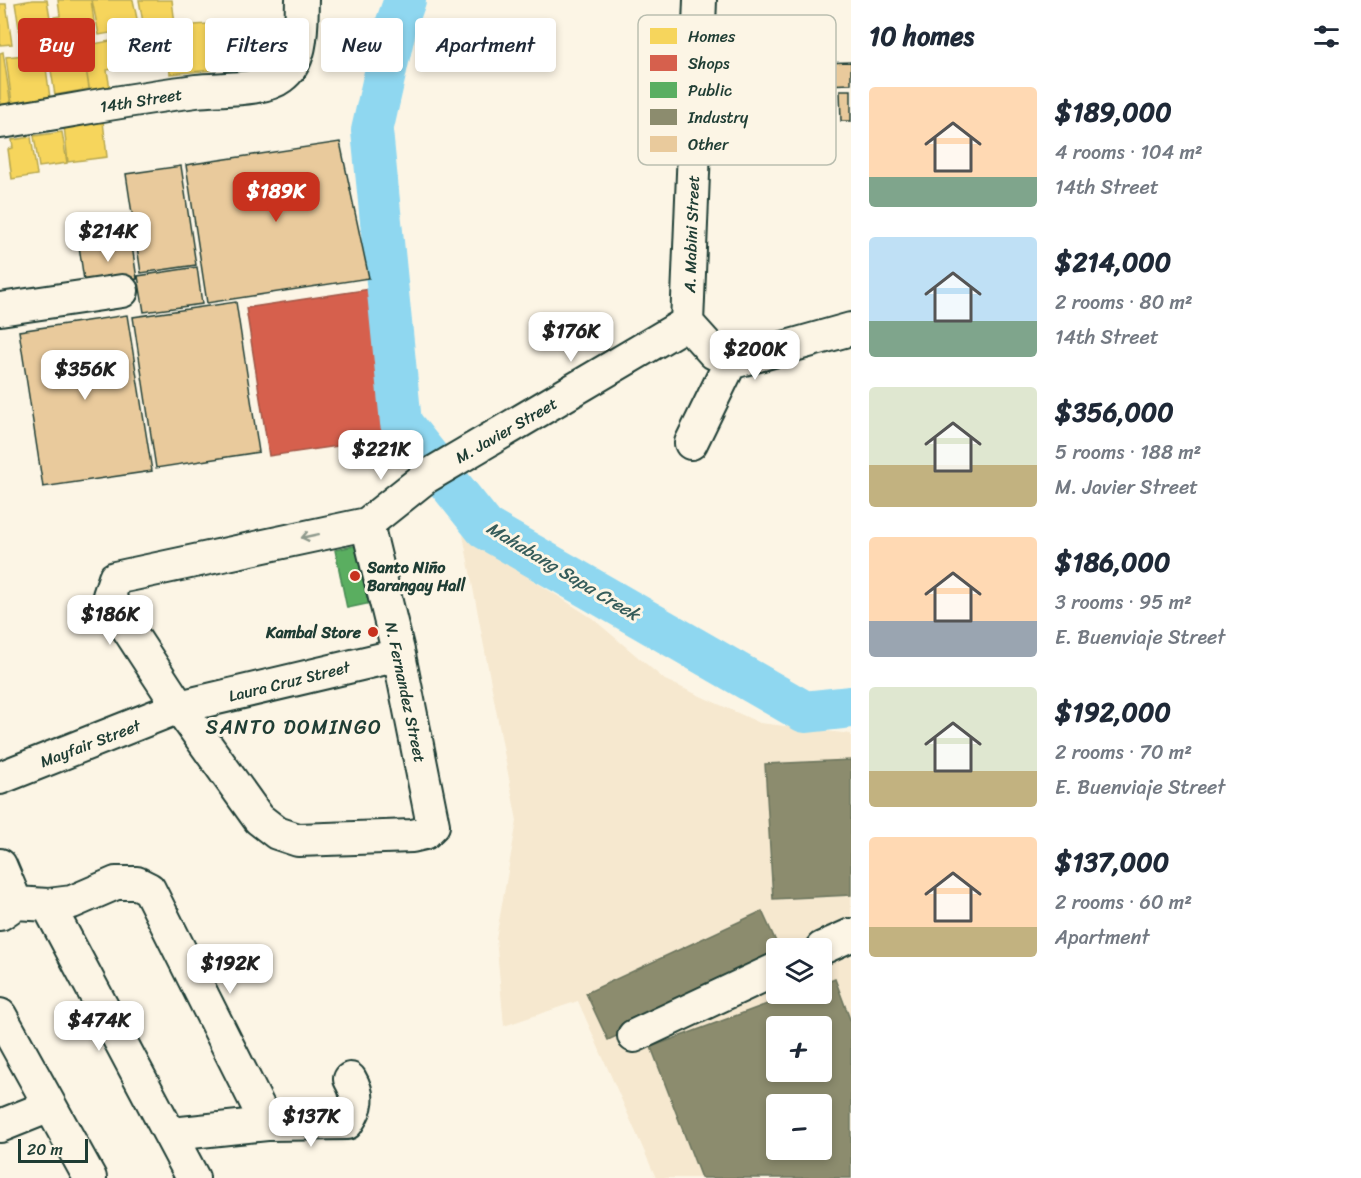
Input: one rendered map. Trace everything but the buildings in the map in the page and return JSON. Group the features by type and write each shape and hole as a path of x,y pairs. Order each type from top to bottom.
{"street":[{"name":"14th Street","path":"0,122 195,91 265,84 282,77 294,62 301,35 302,0"},
{"name":"A. Mabini Street","path":"699,15 700,0"},
{"name":"A. Mabini Street","path":"687,323 693,165"},
{"path":"0,309 122,291"},
{"path":"687,323 714,352 731,361 851,329"},
{"name":"M. Javier Street","path":"179,707 115,609 109,596 115,578 367,524 426,477 687,323"},
{"path":"692,443 731,361"},
{"name":"N. Fernandez Street","path":"179,707 259,819 277,833 298,840 412,836 425,833 433,825 399,655 367,524"},
{"name":"Laura Cruz Street","path":"179,707 399,655"},
{"name":"Mayfair Street","path":"0,778 179,707"},
{"path":"0,865 8,909 72,902 116,883 136,883 149,889 267,1124"},
{"path":"48,905 172,1134 193,1178"},
{"path":"832,944 851,935"},
{"path":"634,1036 766,974"},
{"path":"0,1016 90,1178"},
{"path":"172,1134 267,1124 347,1123 356,1109 357,1092 350,1079"},
{"path":"0,1126 50,1106"}],"shaded area":[{"path":"463,535 592,618 665,680 760,723 851,734 851,1178 656,1178 578,1001 504,1026 496,938 517,821"}],"waterway":[{"name":"Mahabang Sapa Creek","path":"405,0 396,25 372,131 401,423 485,528 805,712 851,707"}],"place":[{"name":"Santo Niño Barangay Hall","path":"355,576"},
{"name":"Kambal Store","path":"373,632"}],"district":[{"name":"SANTO DOMINGO","path":"294,727"}]}
